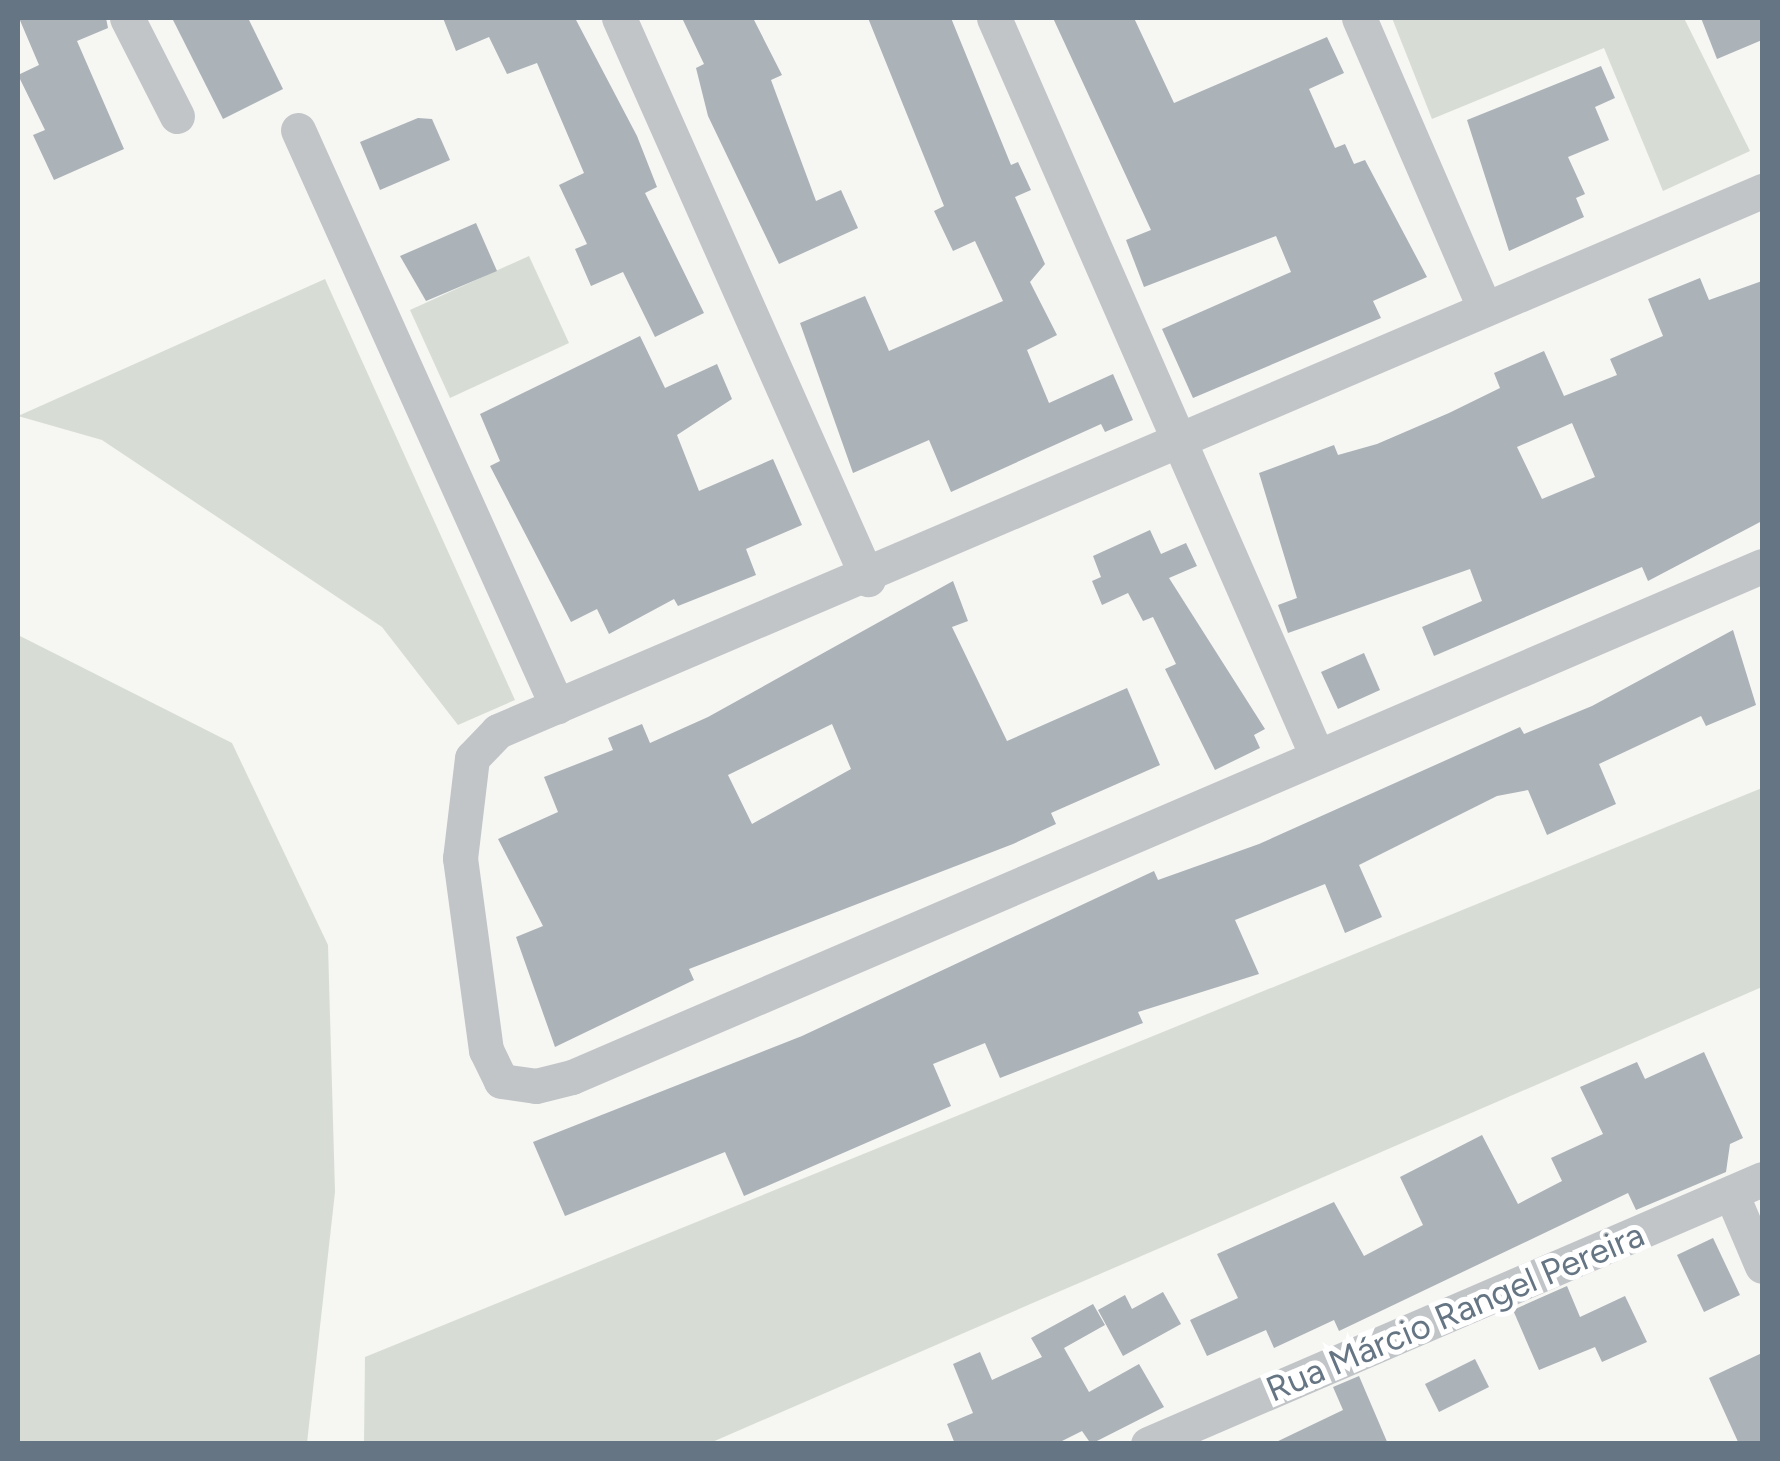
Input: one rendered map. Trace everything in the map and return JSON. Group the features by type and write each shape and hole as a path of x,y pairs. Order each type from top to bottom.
{"street":[{"path":"127,18 176,116"},
{"path":"620,18 868,579"},
{"path":"994,18 1317,756"},
{"path":"1360,18 1485,310"},
{"path":"298,130 557,706"},
{"path":"1762,191 868,579 498,731 472,758 460,858 486,1050 501,1081 536,1086 1762,566"},
{"path":"1747,1186 1762,1266"},
{"name":"Rua Márcio Rangel Pereira","path":"1148,1444 1747,1186"}],"shaded area":[{"path":"1392,18 1684,18 1750,151 1663,191 1604,48 1432,119"},
{"path":"529,256 569,343 450,398 410,310"},
{"path":"325,279 515,700 458,725 382,627 102,440 18,416"},
{"path":"18,635 232,743 328,945 335,1192 307,1443 18,1443"},
{"path":"1762,788 1762,987 710,1443 364,1443 365,1357"}],"building":[{"path":"19,18 106,18 108,28 77,41 124,149 54,180 33,135 45,130 18,75 39,65"},
{"path":"172,18 248,18 283,89 223,119"},
{"path":"443,18 575,18 637,136 657,187 645,193 704,313 655,337 623,272 591,286 575,249 587,244 559,185 584,173 537,63 507,74 489,37 456,51"},
{"path":"682,18 753,18 782,75 771,80 816,201 841,190 858,228 779,264 708,116 696,68 704,64"},
{"path":"868,18 951,18 1011,165 1018,162 1031,190 1015,197 1045,264 1030,282 1057,335 1027,350 1049,403 1113,374 1133,420 1105,432 1101,424 951,492 929,440 853,473 800,323 865,296 889,351 1003,301 975,241 953,251 934,211 944,206"},
{"path":"1053,18 1134,18 1174,103 1327,37 1344,73 1309,89 1335,148 1345,144 1354,164 1365,160 1427,277 1373,301 1381,318 1193,398 1162,329 1291,272 1276,236 1144,287 1126,240 1151,230"},
{"path":"1701,18 1762,18 1762,40 1717,59"},
{"path":"1601,66 1615,98 1595,107 1609,140 1568,157 1585,194 1576,198 1584,217 1509,251 1467,120"},
{"path":"418,118 432,119 450,160 380,190 360,142"},
{"path":"476,223 497,271 426,301 400,256"},
{"path":"1700,278 1709,300 1762,281 1762,521 1648,581 1642,567 1434,656 1422,627 1482,601 1470,569 1288,633 1278,605 1297,598 1259,473 1334,445 1338,455 1377,444 1500,388 1494,373 1544,351 1564,396 1617,375 1610,359 1663,336 1648,299","holes":["1572,423 1595,477 1542,499 1517,447"]},
{"path":"640,336 665,388 717,364 732,399 677,435 699,491 773,459 802,525 746,549 756,575 678,606 674,599 609,634 597,609 571,622 490,466 500,461 480,414"},
{"path":"1150,530 1161,554 1186,543 1197,566 1169,578 1265,729 1254,735 1260,748 1215,770 1165,669 1176,664 1153,617 1143,621 1128,593 1102,605 1092,581 1101,577 1093,556"},
{"path":"953,581 968,621 952,627 1007,741 1127,688 1160,765 1051,813 1056,824 1013,844 689,969 694,980 555,1047 516,937 543,926 498,839 558,812 544,777 613,750 608,738 642,724 650,743 708,717","holes":["832,724 851,769 752,824 728,775"]},
{"path":"1733,630 1756,705 1706,726 1701,716 1599,764 1616,804 1547,835 1528,790 1497,796 1359,865 1382,917 1345,933 1325,884 1235,920 1259,974 1138,1012 1143,1023 1000,1078 985,1043 933,1064 951,1106 744,1196 725,1152 565,1216 533,1142 802,1036 1154,871 1158,880 1259,844 1520,727 1524,734 1592,706"},
{"path":"1364,653 1380,690 1338,709 1321,672"},
{"path":"1704,1052 1743,1138 1730,1144 1726,1172 1636,1210 1628,1193 1339,1331 1334,1320 1274,1348 1266,1330 1207,1356 1190,1320 1238,1298 1217,1254 1334,1202 1364,1256 1423,1225 1400,1177 1482,1135 1518,1204 1562,1181 1551,1158 1603,1134 1580,1087 1637,1062 1645,1079"},
{"path":"1713,1238 1740,1295 1704,1312 1677,1255"},
{"path":"1567,1286 1580,1317 1625,1296 1647,1342 1602,1362 1595,1347 1539,1370 1513,1310"},
{"path":"1163,1292 1181,1324 1123,1356 1098,1310 1125,1295 1132,1309"},
{"path":"1093,1304 1105,1325 1064,1348 1089,1392 1139,1364 1164,1407 1091,1444 1082,1431 1056,1444 955,1444 947,1424 973,1413 953,1364 980,1352 992,1380 1042,1357 1031,1338"},
{"path":"1762,1353 1762,1444 1739,1444 1709,1378"},
{"path":"1475,1359 1489,1387 1439,1412 1425,1384"},
{"path":"1359,1376 1388,1444 1272,1444 1343,1410 1333,1387"}]}
